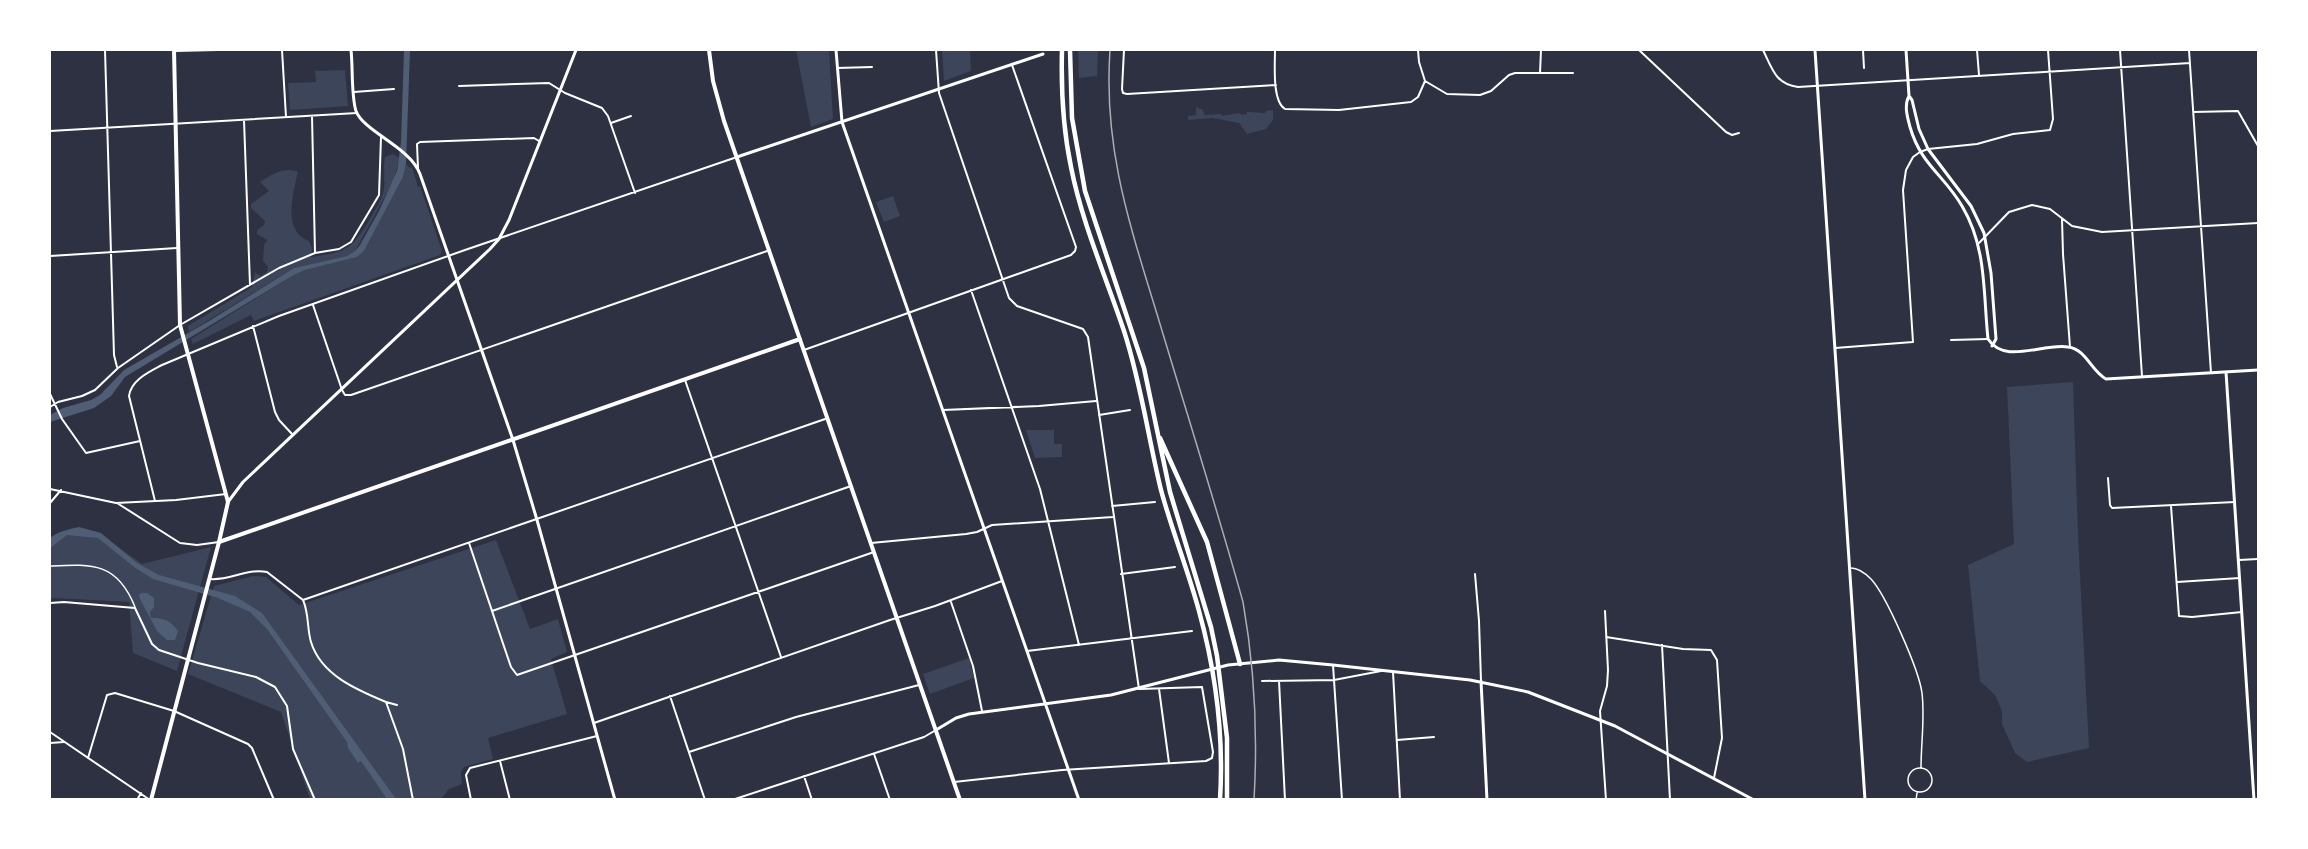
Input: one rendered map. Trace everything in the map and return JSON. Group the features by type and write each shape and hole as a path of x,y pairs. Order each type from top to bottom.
{"highway":[{"path":"1062,50 1066,139 1078,196 1125,333 1161,490 1199,611 1211,661 1221,744 1220,800"},
{"path":"1070,50 1074,135 1085,191 1144,368 1170,492 1217,656 1227,738 1227,800"},
{"path":"1157,433 1173,463 1207,542 1240,664"}],"main road":[{"path":"150,800 228,502 181,327 174,50"},
{"path":"709,50 716,93 737,157 960,800"},
{"path":"219,542 800,339"}],"street":[{"path":"105,50 114,356 118,368"},
{"path":"174,50 217,50"},
{"path":"282,50 286,117"},
{"path":"351,50 354,92 359,117 418,168"},
{"path":"228,502 235,490 457,281 499,238 509,220 576,50"},
{"path":"836,50 842,122 1079,800"},
{"path":"936,50 938,90 1009,298 1017,306 1085,331 1090,347 1139,689"},
{"path":"1124,50 1121,77 1123,93 1141,94 1276,85"},
{"path":"1275,50 1278,103 1285,109 1337,110 1411,102 1418,97 1425,81 1418,50"},
{"path":"1540,73 1541,50"},
{"path":"1639,50 1726,132 1732,135 1738,133"},
{"path":"1763,50 1779,79 1784,84 1798,87 2190,63"},
{"path":"1815,50 1865,800"},
{"path":"1863,50 1864,68"},
{"path":"1906,50 1909,96 1919,129 1928,149 1971,206 1985,238 1991,273 1996,339 1992,346"},
{"path":"1977,50 1979,75"},
{"path":"1835,348 1913,342 1903,190 1905,174 1913,157 1928,149 1977,144 2013,134 2050,130 2053,120 2048,50"},
{"path":"2120,50 2142,378"},
{"path":"2189,50 2211,373"},
{"path":"155,501 129,396 130,389 135,383 162,365 253,326 448,256 1043,54"},
{"path":"804,350 1071,255 1076,250 1012,64"},
{"path":"837,68 872,67"},
{"path":"1425,81 1447,94 1480,95 1515,73 1573,73"},
{"path":"459,86 549,83 565,93 602,108 611,123 635,193"},
{"path":"354,92 394,88"},
{"path":"1909,96 1905,102 1908,120 1920,152 1961,204 1979,243 1988,339 1992,346 2003,351 2070,347 2082,354 2101,377 2106,379 2259,370"},
{"path":"2193,112 2237,111 2259,146"},
{"path":"50,132 357,113"},
{"path":"312,116 315,253"},
{"path":"611,123 631,116"},
{"path":"244,120 250,285"},
{"path":"50,407 95,390 118,368 181,327 293,260 339,249 348,244 355,238 379,195 381,135"},
{"path":"539,141 534,138 420,142 417,144 418,168 513,440 615,800"},
{"path":"1979,243 2009,212 2024,206 2044,206 2072,226 2102,232 2259,223"},
{"path":"2062,219 2070,347"},
{"path":"50,256 180,248"},
{"path":"313,305 342,390 345,395 356,394 770,250"},
{"path":"971,290 1032,463 1079,645"},
{"path":"253,326 275,412 279,420 294,436"},
{"path":"1951,340 1988,339"},
{"path":"2226,372 2253,789 2256,799"},
{"path":"685,380 781,658"},
{"path":"50,394 62,419 86,453 140,441"},
{"path":"943,410 1097,401"},
{"path":"1099,415 1130,410"},
{"path":"303,600 828,418"},
{"path":"2108,478 2112,508 2235,502"},
{"path":"492,611 851,486"},
{"path":"50,489 116,503 226,494 235,490"},
{"path":"50,503 61,490"},
{"path":"1112,506 1155,502"},
{"path":"116,503 180,543 197,545 219,542"},
{"path":"2171,506 2178,615 2181,617 2242,612"},
{"path":"871,543 966,534 992,525 1113,517"},
{"path":"469,543 516,674 575,656 874,552"},
{"path":"2239,560 2259,559"},
{"path":"1121,574 1175,567"},
{"path":"208,579 260,571 267,572 303,600 306,606 310,641 321,662 341,680 397,705"},
{"path":"1475,574 1487,800"},
{"path":"2176,582 2240,578"},
{"path":"593,723 897,617 951,601 1002,581"},
{"path":"951,601 973,666 982,711"},
{"path":"50,603 64,602 135,608 146,633 156,648 188,660 256,677 275,687 287,706 293,749 315,800"},
{"path":"1605,611 1608,670 1600,720 1606,800"},
{"path":"1027,651 1192,631"},
{"path":"1606,637 1683,649 1711,650 1715,653 1722,738 1714,779"},
{"path":"1662,645 1670,800"},
{"path":"732,800 924,738 962,715 1111,695 1139,689 1171,678 1240,664 1279,660 1481,681 1528,692 1600,720 1754,800"},
{"path":"1333,665 1341,800"},
{"path":"1262,681 1334,680 1382,670"},
{"path":"1393,672 1400,800"},
{"path":"1171,678 1173,688"},
{"path":"1278,681 1286,800"},
{"path":"689,752 796,717 921,685"},
{"path":"954,782 1068,770 1206,761 1212,758 1213,752 1202,687 1139,689"},
{"path":"1159,689 1169,764"},
{"path":"88,758 108,694 115,693 174,711 248,744 252,748 274,800"},
{"path":"670,696 705,800"},
{"path":"386,702 403,749 413,800"},
{"path":"50,732 150,800"},
{"path":"471,800 466,783 467,771 470,768 597,736"},
{"path":"1397,740 1434,737"},
{"path":"50,743 64,742"},
{"path":"874,754 890,800"},
{"path":"501,761 510,800"},
{"path":"804,776 812,800"},
{"path":"2253,789 2259,789"},
{"path":"137,800 141,793"}],"lane":[{"path":"50,566 88,565 105,569 120,579 127,588 135,608"},
{"path":"1850,568 1857,568 1870,578 1881,595 1917,674 1922,689 1922,768"},
{"path":"1922,768 1929,771 1932,782 1929,789 1918,792 1911,788 1908,778 1912,771 1922,768"},
{"path":"1916,800 1918,792"}],"shaded area":[{"path":"404,50 410,50 406,164 403,177 364,251 357,257 305,270 292,276 125,377 111,396 94,408 50,422 50,415 100,395 124,370 294,268 347,256 355,251 379,211 397,171 401,142"},
{"path":"796,50 829,50 833,119 811,127"},
{"path":"942,50 970,50 971,71 944,81"},
{"path":"1078,50 1098,50 1097,76 1079,78"},
{"path":"345,70 348,106 290,110 288,83 316,82 315,71"},
{"path":"1198,107 1205,115 1221,114 1222,116 1240,113 1241,115 1247,112 1265,113 1273,110 1273,120 1266,129 1247,134 1239,123 1213,118 1188,120 1188,116 1196,115"},
{"path":"393,154 399,158 394,180 355,251 347,256 294,268 189,332 188,326 252,287 255,272 260,276 267,272 268,267 263,261 264,245 267,240 257,234 257,230 264,225 265,221 251,208 251,204 269,191 260,182 283,171 298,172 292,201 292,221 295,229 309,241 312,248 311,257 333,253 347,248 370,219 383,193 385,157"},
{"path":"406,164 412,167 418,187 420,186 442,251 440,255 254,321 251,315 193,344 191,339 292,276 305,270 357,257 364,251 403,177"},
{"path":"893,196 900,216 884,222 876,202"},
{"path":"2073,382 2089,748 2027,762 2015,753 2002,724 2002,711 1995,695 1980,681 1968,565 2014,544 2007,387"},
{"path":"1026,430 1054,430 1054,444 1062,444 1062,457 1035,458"},
{"path":"79,527 101,533 137,563 159,575 235,596 262,613 396,799 387,799 361,761 358,763 348,748 347,742 267,629 250,612 218,598 153,579 98,538 67,535 50,548 50,538 60,532"},
{"path":"72,528 97,532 142,564 211,547 177,671 133,653 129,602 53,598 50,600 50,540"},
{"path":"496,540 530,629 558,619 567,652 551,659 567,714 488,738 493,759 464,767 461,772 462,784 449,789 441,799 310,799 281,712 188,674 214,586 253,576 266,577 299,605"},
{"path":"141,593 147,593 154,598 154,607 150,612 151,618 166,620 178,631 175,640 167,640 157,631 140,599"},
{"path":"969,658 974,678 930,694 923,674"}],"railway":[{"path":"1110,50 1111,122 1122,189 1139,255 1243,602 1254,701 1256,750 1254,800"}]}
